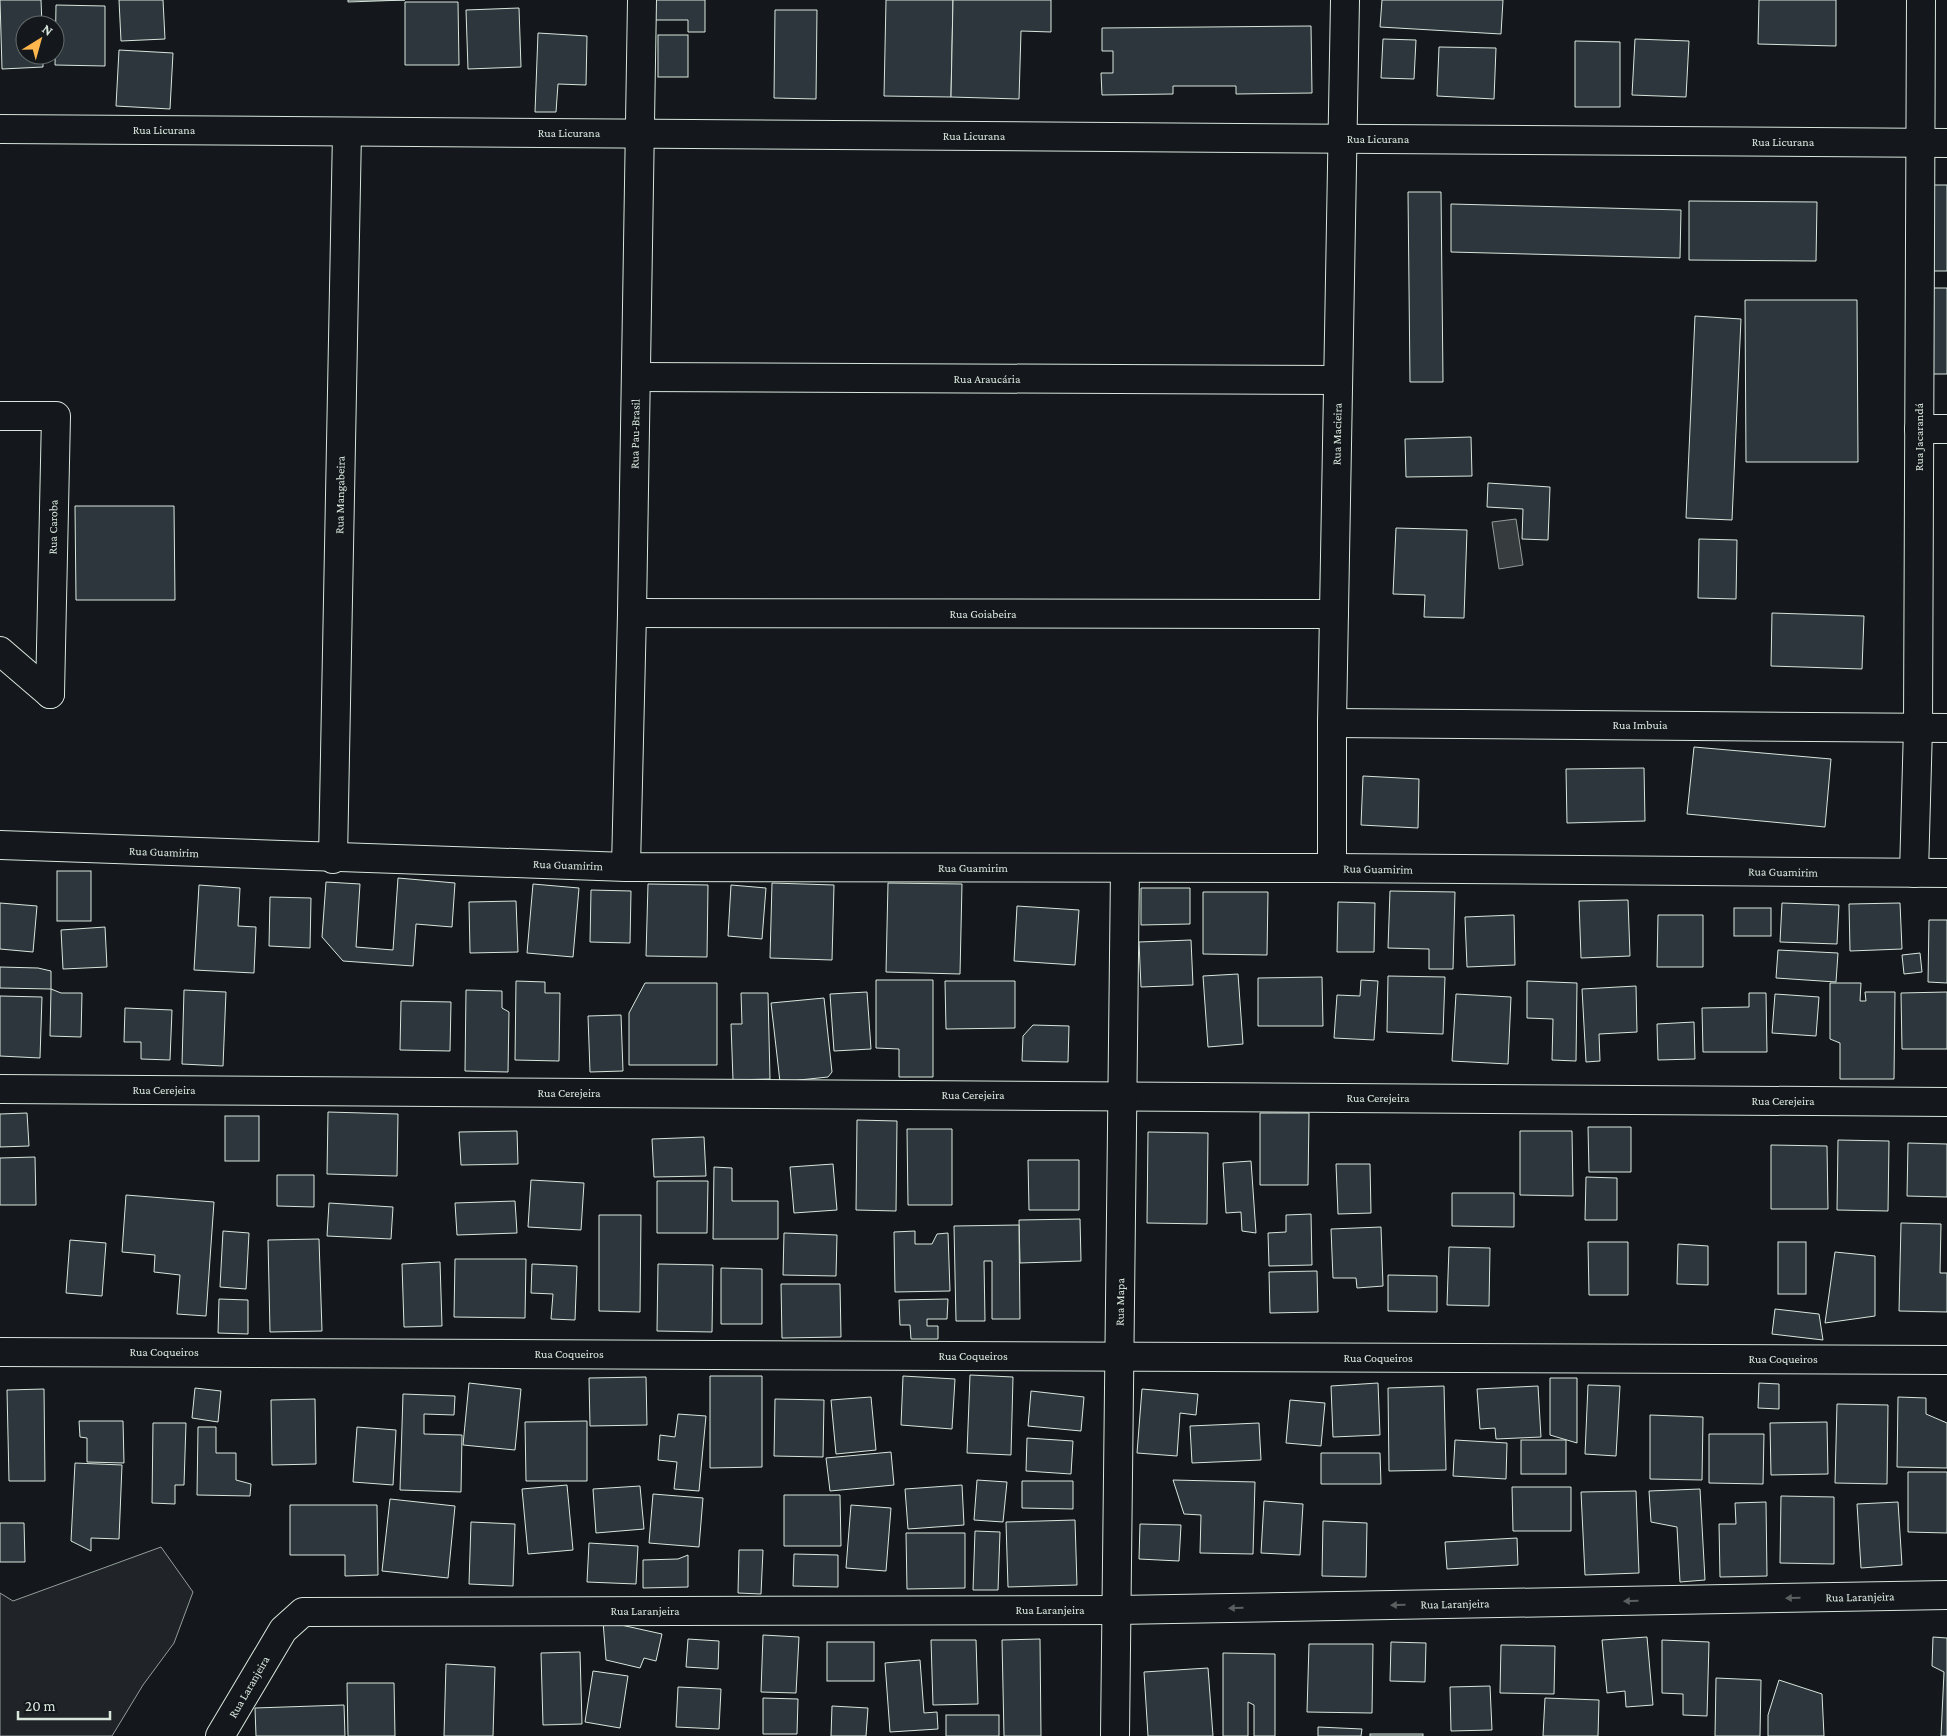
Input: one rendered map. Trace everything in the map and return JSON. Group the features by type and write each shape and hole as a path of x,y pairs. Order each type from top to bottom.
{"street":[{"name":"Rua Pau-Brasil","path":"626,867 642,0"},
{"name":"Rua Macieira","path":"1332,868 1332,723 1345,0"},
{"name":"Rua Jacarandá","path":"1914,874 1918,727 1921,0"},
{"name":"Rua Licurana","path":"0,129 1947,143"},
{"name":"Rua Mangabeira","path":"333,858 347,132"},
{"name":"Rua Araucária","path":"636,377 1338,380"},
{"name":"Rua Caroba","path":"0,416 56,416 50,694 0,651"},
{"path":"1919,429 1947,429"},
{"name":"Rua Goiabeira","path":"632,613 1334,614"},
{"name":"Rua Imbuia","path":"1332,723 1947,728"},
{"name":"Rua Guamirim","path":"0,845 626,867 1332,868 1947,873"},
{"name":"Rua Mapa","path":"1115,1736 1125,868"},
{"name":"Rua Cerejeira","path":"0,1089 1947,1102"},
{"name":"Rua Coqueiros","path":"0,1352 1947,1360"},
{"name":"Rua Laranjeira","path":"220,1736 283,1630 303,1612 1117,1610 1947,1595"}],"shaded area":[{"path":"1516,519 1523,565 1499,569 1492,522"},
{"path":"161,1547 193,1592 174,1643 143,1685 112,1736 0,1736 0,1593 13,1601"}],"building":[{"path":"0,0 41,0 42,15 15,15 15,65 43,65 43,67 2,69"},
{"path":"119,0 163,0 165,39 121,41"},
{"path":"348,0 405,0 348,2"},
{"path":"650,0 705,0 705,32 688,32 688,20 650,20"},
{"path":"886,0 953,0 951,97 884,96"},
{"path":"953,0 1051,0 1051,32 1021,31 1019,99 951,97"},
{"path":"1382,0 1503,0 1501,34 1380,27"},
{"path":"1759,0 1836,0 1836,46 1758,44"},
{"path":"405,2 458,2 459,65 405,65"},
{"path":"56,5 105,6 105,66 55,65 65,65 65,15 56,15"},
{"path":"519,8 521,67 468,69 466,10"},
{"path":"775,10 817,10 816,99 774,98"},
{"path":"1311,26 1312,93 1236,94 1236,86 1173,86 1173,94 1102,95 1101,73 1113,73 1113,51 1102,51 1102,28"},
{"path":"538,33 587,36 586,85 558,84 556,112 535,112"},
{"path":"658,35 688,35 688,77 658,77"},
{"path":"1383,39 1416,40 1414,79 1381,78"},
{"path":"1635,39 1689,41 1686,97 1632,95"},
{"path":"1575,41 1620,42 1620,107 1575,107"},
{"path":"1439,47 1496,48 1494,99 1437,96"},
{"path":"119,50 173,53 170,109 116,106"},
{"path":"1931,185 1947,185 1947,271 1931,271"},
{"path":"1408,192 1441,192 1443,382 1410,382"},
{"path":"1689,201 1817,202 1816,261 1689,260"},
{"path":"1451,204 1681,210 1680,258 1451,252"},
{"path":"1930,288 1947,288 1947,374 1930,374"},
{"path":"1745,300 1857,300 1858,462 1746,462"},
{"path":"1695,316 1741,319 1732,520 1686,518"},
{"path":"1471,437 1472,476 1406,477 1405,439"},
{"path":"1488,483 1550,487 1548,540 1522,539 1523,509 1487,507"},
{"path":"75,506 174,506 175,600 76,600"},
{"path":"1396,528 1467,530 1464,618 1424,617 1425,595 1393,594"},
{"path":"1699,539 1737,540 1736,599 1698,598"},
{"path":"1772,613 1864,616 1862,669 1771,666"},
{"path":"1694,747 1831,759 1825,827 1687,814"},
{"path":"1644,768 1645,821 1567,823 1566,769"},
{"path":"1363,776 1419,779 1418,828 1361,825"},
{"path":"57,871 91,871 91,921 57,921"},
{"path":"398,878 455,883 452,927 416,924 413,966 343,961 322,937 326,882 360,884 356,947 393,950"},
{"path":"772,883 834,885 832,960 770,958"},
{"path":"888,883 962,884 960,974 886,972"},
{"path":"533,884 579,888 573,957 527,953"},
{"path":"648,884 708,885 707,957 646,956"},
{"path":"199,885 240,888 238,926 256,927 254,973 194,970"},
{"path":"731,885 766,888 762,939 728,936"},
{"path":"1141,888 1190,888 1190,924 1141,925"},
{"path":"591,890 631,891 630,943 590,942"},
{"path":"1390,891 1455,892 1453,969 1429,969 1429,949 1388,948"},
{"path":"1203,892 1268,892 1267,955 1203,954"},
{"path":"270,897 311,898 310,948 269,946"},
{"path":"1628,900 1630,956 1581,958 1579,901"},
{"path":"516,901 518,952 470,953 469,902"},
{"path":"1338,902 1375,903 1374,952 1337,952"},
{"path":"0,903 37,906 33,952 0,949"},
{"path":"1782,903 1839,905 1837,944 1780,942"},
{"path":"1900,903 1902,949 1850,951 1849,904"},
{"path":"1017,906 1079,910 1075,965 1014,961"},
{"path":"1734,908 1771,908 1771,936 1734,936"},
{"path":"1514,915 1515,965 1467,967 1465,917"},
{"path":"1658,915 1703,915 1703,967 1657,967"},
{"path":"1929,920 1947,920 1947,983 1928,982"},
{"path":"105,927 107,967 63,969 61,930"},
{"path":"1191,940 1193,985 1141,987 1139,942"},
{"path":"1778,950 1838,953 1836,982 1776,978"},
{"path":"1920,953 1922,972 1904,974 1902,955"},
{"path":"0,967 38,968 51,971 51,989 0,988"},
{"path":"1238,974 1243,1044 1208,1047 1203,976"},
{"path":"1388,976 1445,977 1443,1034 1387,1032"},
{"path":"1322,977 1323,1026 1258,1026 1258,978"},
{"path":"876,980 933,980 933,1077 899,1077 899,1049 876,1048"},
{"path":"1361,980 1378,981 1374,1040 1334,1038 1337,995 1360,996"},
{"path":"516,981 545,982 545,993 560,993 559,1061 515,1060"},
{"path":"945,981 1015,981 1015,1028 946,1029"},
{"path":"1527,981 1577,983 1576,1061 1552,1060 1553,1019 1527,1018"},
{"path":"645,983 717,983 717,1065 629,1065 629,1013"},
{"path":"1830,983 1861,983 1860,1001 1866,1001 1865,992 1895,992 1894,1079 1840,1079 1840,1043 1830,1039"},
{"path":"1636,986 1637,1032 1599,1034 1600,1061 1586,1062 1582,989"},
{"path":"51,989 61,993 82,993 81,1037 50,1036"},
{"path":"184,990 226,992 223,1066 182,1064"},
{"path":"466,990 502,991 502,1008 509,1012 508,1072 465,1071"},
{"path":"867,992 871,1049 834,1051 830,994"},
{"path":"1947,992 1947,1049 1902,1049 1901,993"},
{"path":"741,993 768,993 770,1079 733,1080 731,1024 742,1024"},
{"path":"1749,993 1766,993 1767,1052 1703,1052 1702,1008 1749,1007"},
{"path":"1456,994 1511,997 1508,1064 1452,1061"},
{"path":"1775,994 1819,997 1816,1036 1772,1033"},
{"path":"0,996 42,997 40,1058 0,1056"},
{"path":"824,998 832,1072 828,1077 780,1082 771,1003"},
{"path":"401,1001 451,1002 450,1051 400,1050"},
{"path":"125,1008 172,1010 170,1060 141,1059 141,1042 124,1042"},
{"path":"621,1015 623,1071 590,1072 588,1016"},
{"path":"1694,1022 1695,1059 1658,1060 1657,1024"},
{"path":"1033,1025 1069,1026 1068,1062 1022,1061 1023,1036"},
{"path":"328,1112 398,1114 397,1176 327,1174"},
{"path":"27,1113 29,1146 0,1147 0,1114"},
{"path":"1260,1113 1309,1113 1308,1185 1260,1185"},
{"path":"225,1116 259,1116 259,1161 225,1161"},
{"path":"857,1120 897,1121 896,1211 856,1210"},
{"path":"1588,1127 1631,1127 1631,1172 1589,1172"},
{"path":"907,1129 952,1129 952,1205 908,1205"},
{"path":"517,1131 518,1164 461,1165 459,1132"},
{"path":"1520,1131 1572,1131 1573,1196 1520,1195"},
{"path":"1148,1132 1208,1133 1207,1224 1147,1223"},
{"path":"704,1137 706,1176 654,1177 652,1139"},
{"path":"1838,1140 1889,1141 1888,1211 1837,1210"},
{"path":"1908,1143 1947,1144 1947,1197 1907,1196"},
{"path":"1771,1145 1827,1146 1828,1209 1771,1209"},
{"path":"35,1157 36,1205 0,1205 0,1158"},
{"path":"1028,1160 1079,1160 1079,1210 1029,1210"},
{"path":"1251,1161 1256,1233 1242,1231 1241,1212 1226,1213 1223,1163"},
{"path":"833,1164 837,1210 794,1213 790,1167"},
{"path":"1336,1164 1370,1164 1371,1213 1338,1214"},
{"path":"714,1167 732,1168 732,1201 778,1201 778,1239 713,1239"},
{"path":"277,1175 314,1175 314,1207 277,1206"},
{"path":"1586,1177 1617,1178 1617,1220 1585,1220"},
{"path":"531,1180 584,1183 581,1230 528,1227"},
{"path":"657,1181 708,1181 707,1233 657,1233"},
{"path":"1452,1193 1514,1193 1514,1227 1452,1226"},
{"path":"126,1195 214,1202 206,1316 177,1314 180,1275 154,1272 155,1255 122,1252"},
{"path":"515,1201 517,1233 457,1235 455,1203"},
{"path":"329,1203 393,1207 391,1239 327,1236"},
{"path":"1311,1214 1312,1265 1269,1266 1268,1233 1286,1232 1286,1215"},
{"path":"599,1215 641,1215 640,1312 599,1311"},
{"path":"1080,1219 1081,1261 1020,1263 1019,1220"},
{"path":"1901,1223 1941,1224 1940,1273 1947,1273 1947,1312 1899,1311"},
{"path":"1019,1225 1020,1319 992,1319 992,1261 984,1261 985,1321 956,1321 954,1226"},
{"path":"1381,1227 1383,1286 1357,1288 1356,1278 1333,1278 1331,1229"},
{"path":"223,1231 249,1233 246,1289 220,1287"},
{"path":"915,1231 915,1244 932,1244 937,1234 948,1233 950,1291 895,1292 894,1232"},
{"path":"784,1233 837,1235 836,1276 783,1275"},
{"path":"319,1239 322,1331 270,1332 268,1240"},
{"path":"70,1240 106,1243 102,1296 66,1293"},
{"path":"1588,1242 1628,1242 1628,1295 1589,1295"},
{"path":"1778,1242 1806,1242 1806,1294 1778,1294"},
{"path":"1678,1244 1708,1246 1708,1285 1677,1284"},
{"path":"1449,1247 1490,1248 1489,1306 1447,1305"},
{"path":"1835,1252 1875,1256 1875,1316 1825,1323"},
{"path":"455,1259 526,1259 525,1318 454,1317"},
{"path":"440,1262 442,1326 404,1327 402,1264"},
{"path":"532,1264 577,1266 575,1320 551,1319 553,1294 531,1293"},
{"path":"658,1264 713,1265 712,1332 657,1331"},
{"path":"721,1268 762,1269 762,1324 721,1324"},
{"path":"1317,1271 1318,1312 1270,1313 1269,1272"},
{"path":"1388,1275 1437,1276 1437,1312 1388,1311"},
{"path":"781,1284 840,1284 841,1337 782,1338"},
{"path":"219,1299 248,1300 248,1334 218,1333"},
{"path":"948,1299 947,1319 927,1319 927,1326 938,1326 938,1339 911,1339 910,1325 900,1325 899,1300"},
{"path":"1775,1309 1819,1314 1823,1340 1772,1334"},
{"path":"970,1375 1013,1377 1011,1455 967,1453"},
{"path":"710,1376 762,1376 762,1467 710,1468"},
{"path":"903,1376 955,1379 952,1429 901,1425"},
{"path":"646,1377 647,1425 590,1426 589,1378"},
{"path":"1550,1378 1577,1378 1577,1443 1550,1435"},
{"path":"469,1383 521,1389 515,1450 463,1445"},
{"path":"1378,1383 1380,1435 1333,1437 1331,1386"},
{"path":"1759,1383 1779,1384 1779,1409 1758,1408"},
{"path":"1588,1385 1620,1386 1616,1456 1585,1454"},
{"path":"1444,1386 1446,1470 1389,1471 1388,1388"},
{"path":"1538,1386 1541,1437 1496,1439 1495,1428 1480,1429 1477,1389"},
{"path":"195,1388 221,1391 218,1422 192,1418"},
{"path":"44,1389 45,1481 9,1481 7,1390"},
{"path":"1142,1389 1198,1394 1196,1415 1180,1413 1177,1456 1137,1453"},
{"path":"1031,1391 1084,1397 1081,1431 1028,1426"},
{"path":"403,1394 455,1396 454,1415 424,1414 424,1434 462,1435 461,1492 400,1490"},
{"path":"871,1397 876,1450 836,1454 831,1400"},
{"path":"1898,1397 1926,1398 1926,1414 1947,1423 1947,1468 1897,1467"},
{"path":"315,1399 316,1464 272,1465 271,1400"},
{"path":"775,1399 824,1400 823,1457 774,1456"},
{"path":"1290,1400 1325,1403 1321,1446 1286,1443"},
{"path":"1837,1404 1888,1405 1887,1484 1835,1483"},
{"path":"678,1414 706,1416 699,1491 674,1489 677,1462 658,1460 660,1435 675,1437"},
{"path":"1650,1415 1703,1417 1702,1480 1650,1479"},
{"path":"79,1421 123,1421 124,1463 87,1462 87,1438 80,1437"},
{"path":"587,1421 587,1481 526,1481 525,1422"},
{"path":"1827,1422 1828,1474 1771,1475 1770,1423"},
{"path":"153,1423 186,1423 184,1485 175,1485 175,1504 152,1503"},
{"path":"1259,1423 1261,1460 1192,1463 1190,1426"},
{"path":"198,1427 216,1427 216,1453 236,1453 236,1480 251,1484 250,1496 197,1495"},
{"path":"357,1427 396,1430 393,1485 353,1482"},
{"path":"1709,1434 1764,1434 1763,1484 1709,1483"},
{"path":"1027,1438 1073,1441 1071,1474 1026,1471"},
{"path":"1455,1440 1507,1443 1506,1479 1453,1476"},
{"path":"1521,1440 1566,1440 1566,1474 1521,1474"},
{"path":"891,1452 894,1485 830,1491 826,1458"},
{"path":"1321,1453 1380,1453 1381,1484 1321,1484"},
{"path":"75,1463 122,1465 119,1539 91,1538 91,1551 71,1541"},
{"path":"1908,1472 1947,1472 1947,1533 1908,1532"},
{"path":"977,1480 1007,1482 1003,1522 974,1520"},
{"path":"1173,1480 1255,1482 1253,1554 1200,1553 1201,1515 1184,1514"},
{"path":"1022,1481 1073,1481 1073,1509 1022,1508"},
{"path":"567,1485 573,1550 528,1554 522,1489"},
{"path":"962,1485 964,1525 908,1529 905,1489"},
{"path":"640,1486 644,1529 596,1533 593,1489"},
{"path":"1512,1487 1571,1487 1571,1531 1513,1531"},
{"path":"1700,1489 1705,1580 1680,1582 1677,1527 1651,1522 1649,1491"},
{"path":"1636,1491 1639,1573 1585,1575 1581,1492"},
{"path":"653,1494 703,1498 699,1547 649,1543"},
{"path":"784,1495 840,1495 841,1546 784,1546"},
{"path":"1781,1496 1834,1497 1834,1564 1780,1563"},
{"path":"390,1499 455,1506 448,1578 382,1571"},
{"path":"1264,1501 1303,1504 1300,1555 1261,1553"},
{"path":"1766,1502 1767,1576 1720,1577 1719,1524 1736,1524 1735,1503"},
{"path":"1898,1502 1902,1565 1861,1568 1857,1504"},
{"path":"290,1505 377,1505 378,1575 345,1576 345,1555 290,1555"},
{"path":"851,1505 891,1508 886,1571 846,1568"},
{"path":"1075,1520 1077,1585 1008,1587 1006,1522"},
{"path":"1323,1521 1367,1523 1366,1577 1322,1576"},
{"path":"471,1522 515,1524 513,1586 469,1584"},
{"path":"0,1523 24,1523 25,1562 0,1562"},
{"path":"1140,1524 1181,1525 1179,1561 1139,1559"},
{"path":"975,1531 1000,1532 998,1590 973,1590"},
{"path":"906,1533 965,1533 965,1588 907,1589"},
{"path":"1517,1538 1518,1565 1447,1569 1445,1542"},
{"path":"589,1543 638,1546 636,1584 587,1582"},
{"path":"739,1550 763,1550 761,1594 738,1593"},
{"path":"794,1554 838,1555 838,1587 793,1586"},
{"path":"688,1555 688,1587 643,1588 643,1560 678,1559"},
{"path":"603,1621 662,1634 656,1661 644,1658 640,1668 606,1660"},
{"path":"763,1635 799,1637 796,1693 761,1692"},
{"path":"1647,1637 1653,1705 1626,1707 1625,1691 1607,1693 1602,1640"},
{"path":"1933,1637 1947,1638 1947,1736 1941,1736 1944,1672 1932,1666"},
{"path":"688,1639 719,1641 718,1669 686,1667"},
{"path":"1040,1639 1041,1736 1004,1736 1002,1640"},
{"path":"931,1640 976,1640 978,1704 933,1705"},
{"path":"1662,1640 1709,1642 1707,1716 1683,1715 1683,1694 1662,1693"},
{"path":"827,1642 874,1642 874,1681 827,1681"},
{"path":"1391,1642 1426,1643 1425,1682 1390,1681"},
{"path":"1309,1644 1373,1644 1372,1713 1307,1712"},
{"path":"1501,1645 1555,1646 1554,1694 1500,1693"},
{"path":"580,1652 582,1724 543,1725 541,1653"},
{"path":"1223,1653 1275,1654 1275,1736 1254,1736 1254,1705 1248,1702 1248,1736 1223,1736"},
{"path":"920,1660 924,1713 937,1712 938,1729 890,1732 885,1663"},
{"path":"446,1664 495,1667 493,1736 444,1736"},
{"path":"1208,1668 1213,1736 1148,1736 1144,1672"},
{"path":"593,1671 628,1676 620,1728 585,1722"},
{"path":"1716,1678 1761,1680 1760,1736 1715,1736"},
{"path":"1779,1680 1822,1694 1824,1736 1768,1736 1768,1715"},
{"path":"347,1683 394,1683 395,1736 348,1736"},
{"path":"1490,1686 1492,1730 1451,1731 1450,1687"},
{"path":"678,1687 721,1689 719,1729 676,1727"},
{"path":"763,1698 798,1699 797,1734 763,1734"},
{"path":"1545,1698 1599,1700 1598,1736 1543,1736"},
{"path":"344,1705 345,1736 256,1736 255,1708"},
{"path":"832,1706 868,1708 866,1736 831,1736"},
{"path":"946,1715 999,1715 999,1736 946,1736"},
{"path":"1318,1727 1362,1729 1361,1736 1318,1736"},
{"path":"1370,1734 1423,1734 1423,1736 1370,1736"}]}
